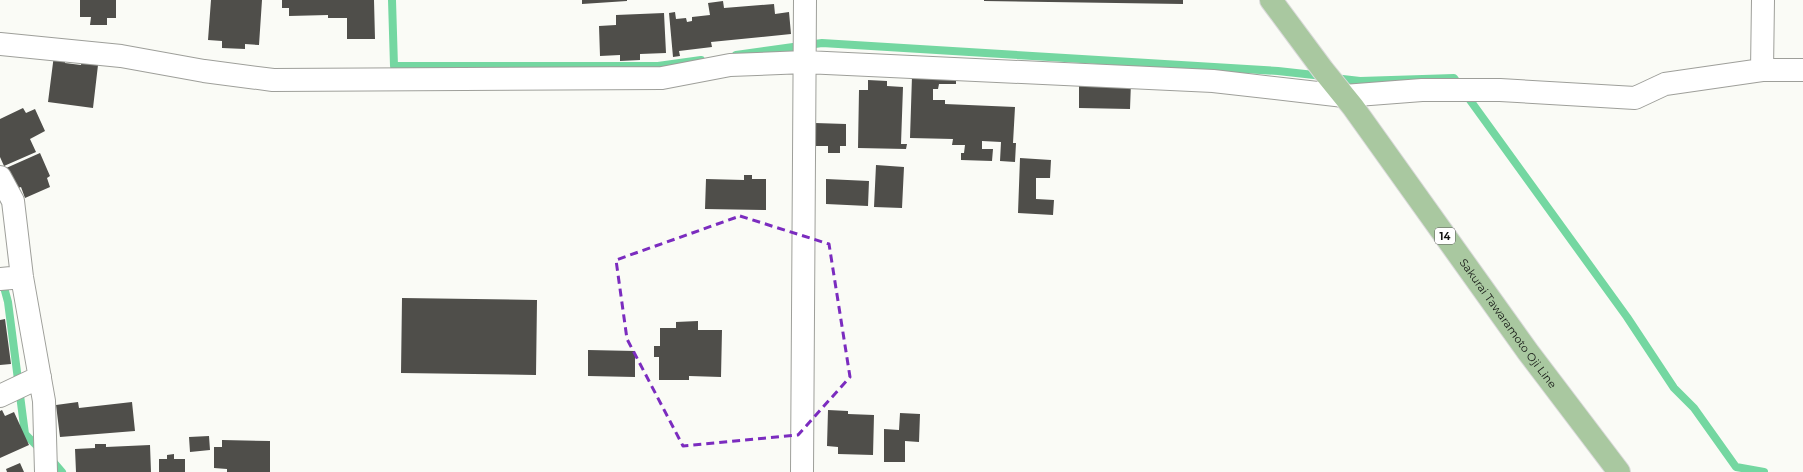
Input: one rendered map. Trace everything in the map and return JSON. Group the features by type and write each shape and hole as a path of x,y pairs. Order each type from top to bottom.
{"main road":[{"name":"Sakurai Tawaramoto Oji Line","path":"1272,0 1322,70 1344,96 1528,352 1618,472"}],"street":[{"path":"802,472 806,0"},
{"path":"1762,70 1763,0"},
{"path":"0,44 121,56 204,71 273,80 662,78 730,65 805,62 1199,80 1344,96 1422,90 1500,90 1635,98 1665,84 1762,70 1803,70"},
{"path":"0,177 13,201 22,277 44,401 46,472"},
{"path":"0,279 22,277"},
{"path":"0,396 40,377"}],"highlighted area":[{"path":"740,216 829,244 850,377 798,435 683,446 627,339 616,260"}],"building":[{"path":"80,0 116,0 116,18 107,18 107,25 90,25 91,17 80,17"},
{"path":"211,0 262,0 259,45 245,44 245,49 222,48 222,41 208,40"},
{"path":"282,0 374,0 375,39 347,39 347,18 328,18 328,15 289,16 289,8 282,8"},
{"path":"582,0 627,0 627,1 582,4"},
{"path":"1183,0 1183,4 984,1"},
{"path":"723,1 724,8 774,4 775,14 789,12 791,34 711,42 712,47 679,51 680,56 673,57 669,13 675,12 676,19 686,18 687,22 692,21 692,17 710,15 708,3"},
{"path":"664,13 666,53 640,54 640,60 620,61 620,55 600,56 599,26 616,25 616,15"},
{"path":"54,55 65,57 65,63 81,65 82,58 96,60 96,65 98,65 93,108 48,102"},
{"path":"956,75 956,84 939,84 938,89 933,89 933,100 945,100 945,104 1015,107 1013,143 1016,143 1015,162 1000,161 1001,142 982,141 982,149 993,149 992,161 961,160 961,153 964,153 965,145 952,145 953,139 910,138 912,76"},
{"path":"868,80 887,81 887,86 903,87 901,144 907,144 906,149 858,148 859,90 868,90"},
{"path":"1079,81 1131,82 1130,109 1079,108"},
{"path":"23,108 26,113 35,109 45,131 30,139 36,152 4,166 0,157 0,119"},
{"path":"815,123 846,124 846,146 840,146 840,153 828,153 828,146 815,146"},
{"path":"40,153 50,176 47,178 50,187 25,198 21,187 13,190 4,169"},
{"path":"1020,158 1051,160 1050,178 1036,178 1036,199 1054,200 1053,215 1018,213"},
{"path":"876,165 904,167 902,208 874,207"},
{"path":"744,175 752,175 752,179 766,179 766,210 705,209 706,179 744,180"},
{"path":"826,179 869,181 868,206 826,204"},
{"path":"402,298 537,300 536,375 401,373"},
{"path":"5,319 11,364 0,365 0,320"},
{"path":"698,321 698,330 722,330 721,377 689,376 689,380 659,380 659,357 654,357 654,346 660,346 660,328 676,328 676,322"},
{"path":"588,350 635,351 635,377 588,376"},
{"path":"78,402 79,408 132,402 135,431 60,437 56,405"},
{"path":"2,410 5,416 14,412 29,445 0,458 0,411"},
{"path":"828,410 848,411 848,414 874,415 873,455 838,454 838,447 827,446"},
{"path":"900,413 920,414 919,442 905,441 905,462 884,462 884,429 899,430"},
{"path":"209,436 210,450 190,452 189,437"},
{"path":"222,440 270,441 270,472 227,472 227,469 214,468 214,447 222,447"},
{"path":"95,444 106,444 106,447 150,445 151,472 76,472 75,449 95,448"},
{"path":"174,454 174,459 185,459 185,472 159,472 159,459 167,459 167,455"},
{"path":"20,463 24,472 7,472 6,469"}],"waterway":[{"path":"392,0 394,66 658,66 701,60"},
{"path":"736,55 822,43 1278,71 1323,76"},
{"path":"1334,78 1360,81 1454,78 1627,317 1674,388 1694,408 1736,467 1764,472"},
{"path":"2,280 8,302 25,434 41,450"},
{"path":"50,458 62,472"}]}
